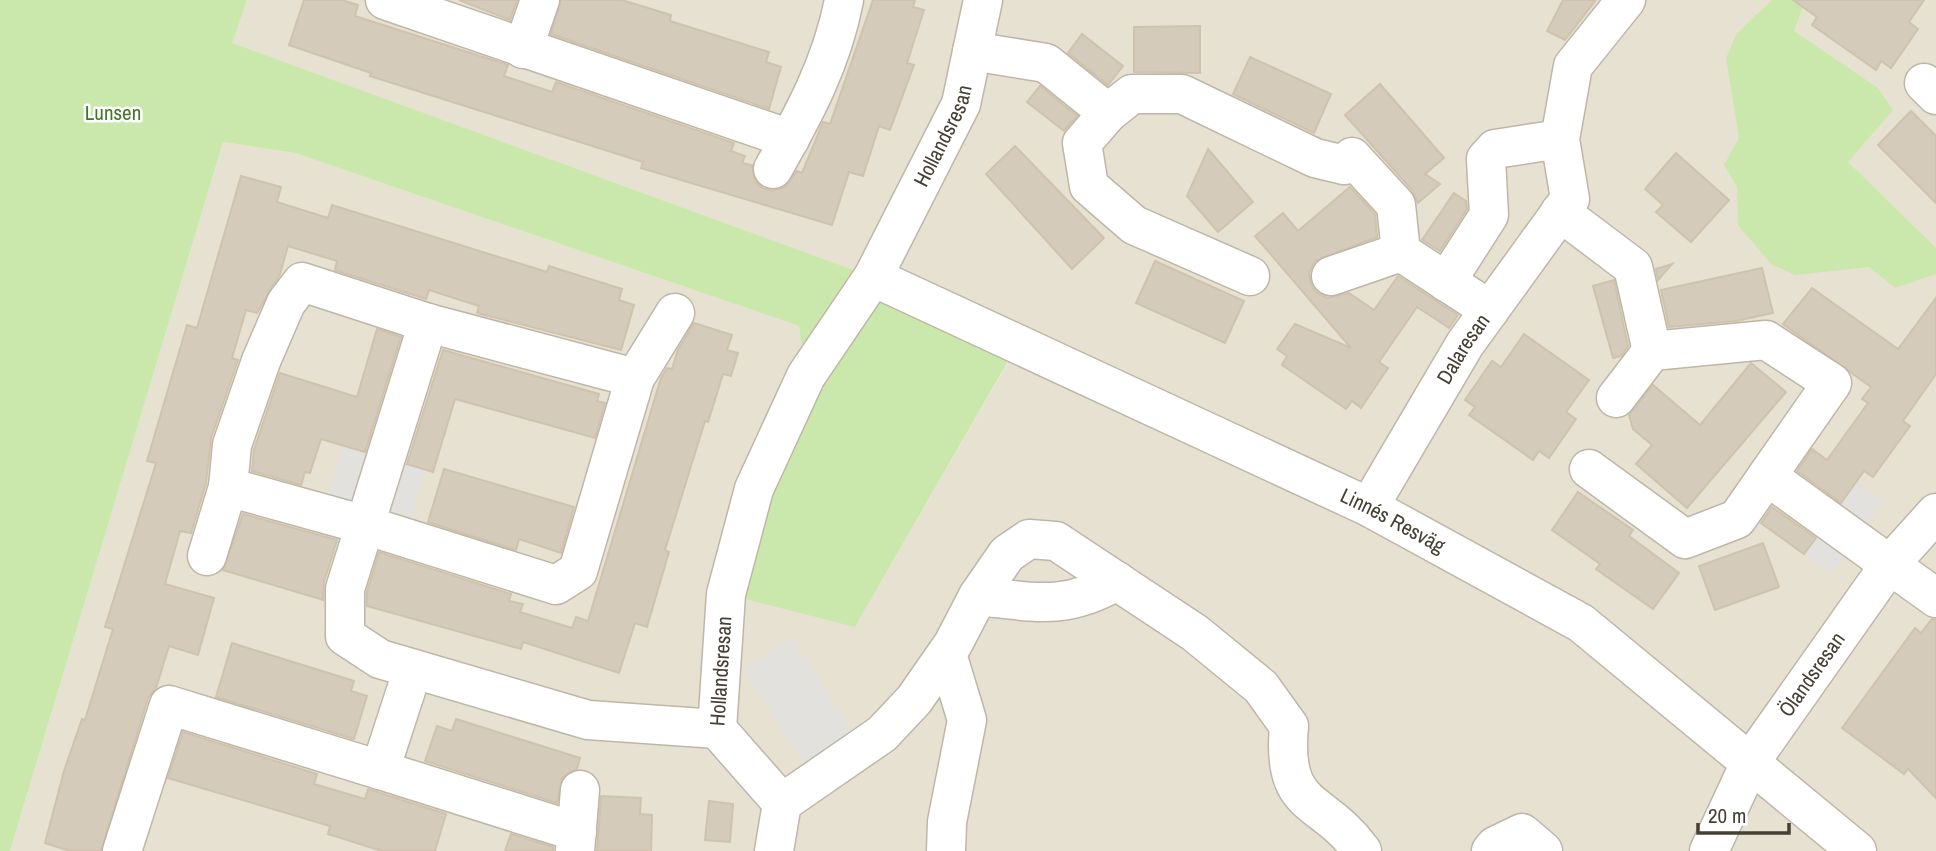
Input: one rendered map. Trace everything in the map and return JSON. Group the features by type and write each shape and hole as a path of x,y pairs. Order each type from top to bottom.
{"street":[{"path":"385,0 523,48 781,154 818,87 838,33 844,0"},
{"path":"523,48 540,0"},
{"name":"Hollandsresan","path":"428,323 345,589 345,636 380,659 588,720 717,729 726,594 754,489 806,376 873,277 961,104 983,0"},
{"path":"1626,0 1573,66 1560,139 1565,206 1633,267 1652,351"},
{"path":"972,51 1046,63 1108,113"},
{"path":"1250,276 1134,225 1089,186 1082,143 1108,113 1132,94 1181,94 1315,158 1344,165 1352,157 1396,205 1401,252"},
{"path":"1446,282 1489,215 1486,159 1495,149 1560,139"},
{"name":"Dalaresan","path":"1368,507 1465,344 1565,206"},
{"path":"1331,276 1401,252"},
{"path":"1401,252 1490,310"},
{"name":"Linnés Resväg","path":"873,277 1368,507 1581,623 1857,851"},
{"path":"207,556 228,487 232,445 261,361 286,303 302,282 428,323 635,378"},
{"path":"228,487 365,525 556,585 578,571 635,378 675,313"},
{"path":"1589,469 1685,539 1737,519 1832,383 1766,340 1652,351 1616,398"},
{"path":"1767,476 1936,598"},
{"name":"Ölandsresan","path":"1709,851 1751,761 1890,564 1936,513"},
{"path":"774,851 782,803 882,734 914,700 947,654 978,596 1007,554 1029,539 1056,541 1195,634 1261,687 1289,726 1286,757 1294,788 1348,832 1362,851"},
{"path":"978,596 1054,604 1090,596 1117,581"},
{"path":"946,851 947,822 967,720 947,654"},
{"path":"380,770 413,669"},
{"path":"122,851 169,705 380,770 576,842 580,790"},
{"path":"717,729 782,803"},
{"path":"1491,851 1495,846 1521,833 1543,851"}],"shaded area":[{"path":"247,0 1936,0 1936,851 10,851 223,142 295,153 799,326 806,376 855,627 1018,345 873,277 231,43"},
{"path":"343,446 425,470 409,523 327,499"},
{"path":"1857,481 1884,501 1832,574 1804,554"},
{"path":"791,638 857,740 809,771 743,669"}],"green space":[{"name":"Lunsen","path":"0,0 247,0 232,43 873,277 1018,344 855,627 726,594 806,377 799,326 295,153 223,142 10,851 0,851"},
{"path":"1772,0 1800,0 1802,9 1794,31 1878,88 1893,110 1848,162 1936,248 1936,274 1895,288 1869,267 1795,275 1771,264 1738,225 1737,187 1724,165 1739,138 1726,58 1737,33"}],"building":[{"path":"304,0 342,0 358,5 355,16 508,65 504,76 552,92 556,82 734,143 731,151 745,156 742,163 752,165 755,181 762,188 773,191 785,187 797,171 802,173 823,122 830,124 873,0 915,0 913,7 924,10 907,63 914,65 890,130 879,126 863,176 849,172 832,225 641,168 643,162 370,76 371,73 289,45"},
{"path":"459,0 517,0 510,20"},
{"path":"561,0 622,0 671,15 670,21 769,52 766,62 781,67 769,109 551,34"},
{"path":"1563,0 1596,0 1565,40 1547,31"},
{"path":"1793,0 1924,0 1909,22 1918,29 1891,68 1881,61 1876,70 1812,25 1817,17"},
{"path":"1200,26 1200,73 1134,72 1134,27"},
{"path":"1082,34 1123,66 1108,85 1068,53"},
{"path":"1250,57 1331,94 1314,133 1233,94"},
{"path":"1380,84 1444,158 1425,174 1440,184 1418,203 1412,190 1345,115"},
{"path":"1040,86 1077,116 1064,131 1027,102"},
{"path":"1911,111 1936,136 1936,203 1878,145"},
{"path":"1015,146 1104,238 1072,269 986,174"},
{"path":"1208,149 1253,202 1218,232 1187,196"},
{"path":"1676,153 1729,200 1691,242 1656,212 1663,205 1645,189"},
{"path":"241,176 281,187 277,202 328,218 332,205 547,272 549,266 622,289 619,300 634,305 621,350 477,313 479,306 429,290 426,299 335,270 337,261 288,246 280,274 257,313 246,310 232,358 238,360 211,438 206,483 191,533 180,531 165,584 214,598 198,655 169,646 156,688 148,698 101,851 70,851 45,843 64,771 82,719 85,720 113,629 105,627 156,463 147,461 187,325 197,328"},
{"path":"1350,187 1375,214 1377,237 1315,261 1309,272 1316,292 1327,298 1349,293 1374,310 1398,276 1458,315 1449,328 1417,307 1379,362 1388,368 1361,408 1352,401 1346,409 1282,365 1287,356 1277,349 1295,324 1351,348 1255,236 1283,213 1298,231"},
{"path":"1454,193 1466,201 1467,209 1440,251 1422,240"},
{"path":"1155,261 1244,301 1225,343 1136,303"},
{"path":"1672,264 1658,280 1656,269"},
{"path":"1762,268 1773,313 1736,321 1669,327 1661,290"},
{"path":"1614,280 1628,346 1621,356 1613,358 1593,286"},
{"path":"1812,288 1898,349 1936,298 1936,374 1903,421 1910,426 1873,477 1864,471 1841,503 1797,471 1812,449 1827,460 1868,403 1862,399 1871,387 1783,324"},
{"path":"694,323 732,335 727,350 738,353 731,376 723,374 708,422 705,421 665,550 669,552 647,627 635,623 619,673 523,642 521,649 367,606 367,592 379,552 511,594 509,601 523,604 520,612 572,628 576,617 588,621 661,378 667,368 672,369 678,350"},
{"path":"377,329 401,337 365,452 321,439 310,473 305,472 301,485 252,471 254,450 280,373 357,397"},
{"path":"1524,334 1589,380 1566,412 1576,419 1549,458 1539,451 1533,460 1469,415 1475,407 1465,400 1492,361 1501,367"},
{"path":"443,350 599,394 597,401 605,403 595,438 455,399 433,472 407,464"},
{"path":"1751,363 1786,392 1687,508 1636,464 1652,445 1633,429 1629,415 1653,385 1700,425"},
{"path":"444,469 574,507 561,553 519,539 516,550 428,522"},
{"path":"1578,492 1633,530 1629,536 1679,573 1653,609 1596,569 1600,564 1552,530"},
{"path":"1772,507 1816,538 1804,554 1761,523"},
{"path":"243,514 337,540 324,582 323,600 223,570"},
{"path":"1763,543 1779,587 1715,610 1699,566"},
{"path":"1932,619 1936,620 1936,798 1908,769 1904,774 1842,728 1915,628 1921,633"},
{"path":"232,643 354,681 351,691 367,696 354,739 216,697"},
{"path":"456,719 580,758 577,769 562,778 557,803 425,761 437,726 452,731"},
{"path":"183,732 317,774 314,784 365,799 368,789 446,814 435,851 382,851 328,834 330,826 168,778"},
{"path":"601,796 641,798 640,814 652,815 651,851 597,851"},
{"path":"709,801 733,804 730,842 705,840"},
{"path":"511,834 553,847 553,851 505,851"}]}
